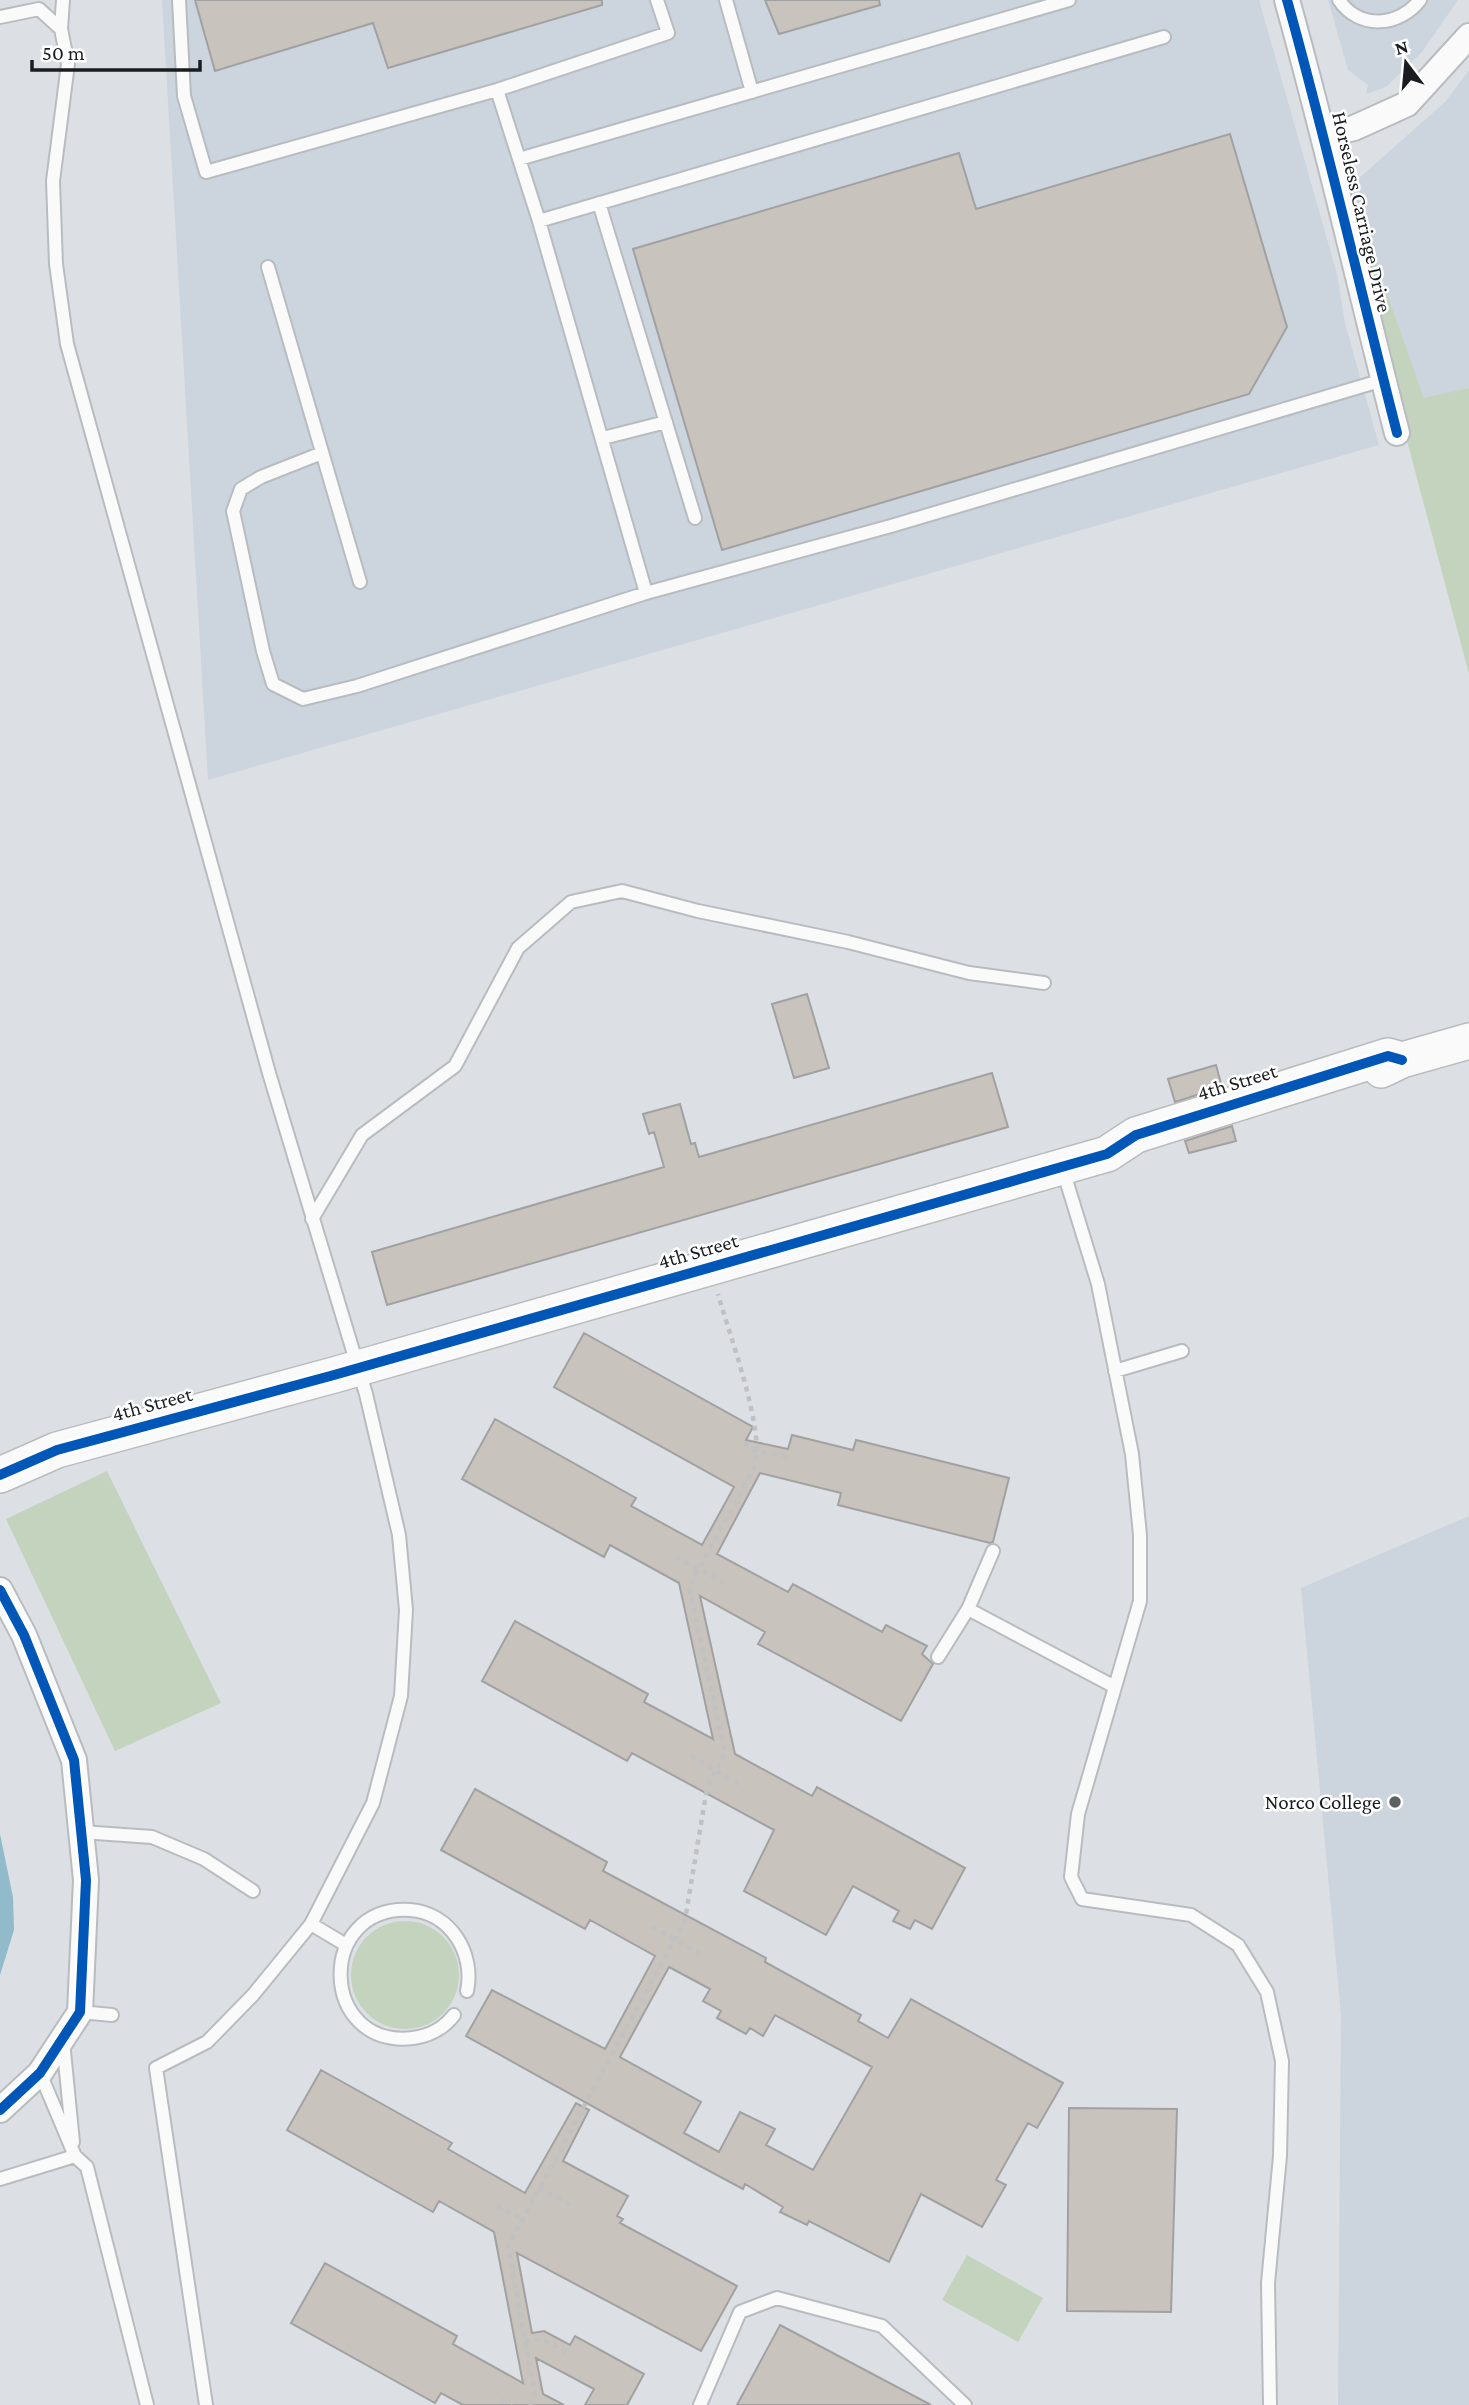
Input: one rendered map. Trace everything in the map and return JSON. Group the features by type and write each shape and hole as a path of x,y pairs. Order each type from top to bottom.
{"street":[{"name":"Horseless Carriage Drive","path":"1287,0 1325,135 1335,189 1396,433"},
{"path":"1325,135 1354,128 1407,104 1469,36"},
{"path":"1107,1154 1207,1129 1333,1089 1395,1058 1469,1041"},
{"name":"4th Street","path":"0,1475 57,1450 358,1368 1107,1154 1136,1135 1175,1101 1199,1093 1321,1058 1395,1058"},
{"path":"0,1590 24,1635 74,1760 86,1880 80,2012 40,2073 0,2110"}],"lane":[{"path":"63,0 61,29 68,64 53,181 56,264 67,344 312,1220 358,1368 399,1535 405,1610 401,1696 373,1803 311,1924 253,1995 207,2042 156,2068 206,2405"},
{"path":"178,0 184,96 206,172 497,90 668,33 657,0"},
{"path":"726,0 752,92"},
{"path":"519,159 1069,0"},
{"path":"1339,0 1352,15 1382,22 1399,19 1420,0"},
{"path":"0,17 39,9 61,29"},
{"path":"539,221 1164,37"},
{"path":"497,90 539,221 646,593"},
{"path":"599,203 695,518"},
{"path":"268,267 360,582"},
{"path":"322,453 261,477 241,489 233,511 263,652 273,684 303,699 357,686 646,593 879,530 1383,380"},
{"path":"603,438 666,422"},
{"path":"312,1220 362,1135 455,1066 518,948 571,902 622,891 698,911 848,942 970,973 1044,983"},
{"path":"1062,1167 1098,1284 1132,1454 1140,1535 1140,1601 1078,1814 1071,1877 1082,1899 1191,1915 1238,1945 1267,1993 1282,2061 1280,2156 1269,2283 1270,2405"},
{"path":"1115,1371 1182,1351"},
{"path":"938,1657 968,1609 993,1551"},
{"path":"968,1609 1115,1687"},
{"path":"82,1832 152,1837 204,1859 253,1891"},
{"path":"454,2015 448,2023 420,2037 402,2039 383,2036 367,2028 353,2015 344,1999 339,1981 340,1963 346,1945 368,1920 383,1913 400,1910 432,1916 458,1938 465,1952 469,1969 467,1992"},
{"path":"311,1924 346,1945"},
{"path":"80,2012 112,2015"},
{"path":"63,2038 75,2156"},
{"path":"40,2073 75,2156 87,2167 147,2405"},
{"path":"0,2179 75,2156"},
{"path":"699,2405 740,2312 777,2298 882,2326 965,2405"}],"path":[{"path":"530,2405 535,2394 508,2246 685,1920 706,1788 725,1753 689,1587 755,1466 758,1452 748,1400 710,1267"},
{"path":"744,1444 758,1452 786,1456"},
{"path":"676,1557 723,1583"},
{"path":"691,1756 740,1785"},
{"path":"652,1927 699,1953"},
{"path":"539,2188 571,2205"},
{"path":"497,2206 522,2219"},
{"path":"525,2342 542,2339 566,2352"},
{"path":"502,2400 512,2405"}],"shaded area":[{"path":"162,0 1259,0 1337,274 1345,323 1379,445 208,780"},
{"path":"1328,0 1458,0 1422,52 1386,87 1366,94 1368,85 1348,70"},
{"path":"1469,70 1469,388 1424,399 1349,187 1445,102"},
{"name":"Norco College","path":"1469,1516 1469,2405 1338,2405 1341,2015 1301,1588"}],"green space":[{"path":"1349,187 1424,398 1469,388 1469,674 1406,437 1411,434"},
{"path":"107,1471 221,1703 115,1751 6,1519"},
{"path":"405,1921 426,1925 443,1937 455,1954 459,1975 455,1996 443,2013 426,2025 405,2029 384,2025 367,2013 355,1996 351,1975 355,1954 367,1937 384,1925"},
{"path":"967,2255 1043,2298 1018,2342 942,2300"}],"water":[{"path":"0,1834 13,1897 14,1930 0,1975"}],"building":[{"path":"195,0 602,0 602,5 388,68 373,23 215,71"},
{"path":"765,0 879,0 880,5 779,34"},
{"path":"1230,134 1287,327 1249,394 722,550 633,249 959,153 976,209"},
{"path":"807,994 829,1068 794,1078 772,1004"},
{"path":"1216,1065 1222,1087 1175,1102 1168,1079"},
{"path":"992,1073 1008,1127 387,1305 372,1252 664,1167 654,1132 649,1134 643,1114 680,1104 691,1144 695,1143 699,1157"},
{"path":"1232,1126 1236,1141 1189,1153 1185,1141"},
{"path":"584,1333 753,1427 746,1440 788,1449 792,1435 853,1450 856,1440 1009,1478 993,1542 990,1543 838,1505 841,1493 760,1473 717,1554 788,1592 793,1584 882,1632 886,1625 927,1646 922,1654 933,1664 901,1721 758,1644 765,1632 700,1596 735,1754 812,1796 817,1787 965,1868 932,1929 915,1920 910,1929 893,1921 899,1911 853,1886 826,1935 744,1891 774,1830 632,1753 627,1761 482,1681 515,1621 648,1694 644,1702 713,1739 679,1583 610,1545 604,1557 462,1479 495,1419 636,1498 631,1506 702,1545 734,1487 554,1387"},
{"path":"475,1789 607,1862 603,1871 766,1958 765,1962 861,2015 858,2021 888,2038 911,1999 1063,2083 1037,2128 1028,2123 996,2180 1006,2185 982,2227 921,2194 889,2262 809,2221 807,2225 780,2212 783,2207 745,2184 743,2189 466,2036 492,1990 605,2049 655,1956 590,1920 585,1929 441,1850","holes":["669,1967 710,1989 703,2001 721,2011 717,2018 746,2034 750,2028 763,2036 775,2015 872,2067 813,2170 766,2145 775,2129 740,2112 719,2152 684,2133 701,2102 620,2057"]},
{"path":"321,2070 452,2143 448,2149 525,2193 576,2103 589,2110 563,2161 628,2196 617,2216 623,2219 620,2223 737,2286 701,2351 517,2253 532,2333 544,2331 570,2345 575,2336 644,2374 627,2405 585,2405 594,2389 536,2358 543,2394 564,2405 463,2405 441,2393 435,2403 291,2323 325,2263 457,2336 453,2344 523,2383 494,2232 439,2201 433,2212 287,2130"},
{"path":"1069,2108 1177,2109 1171,2312 1067,2311"},
{"path":"780,2325 931,2405 737,2405"}],"cycle path":[{"path":"1287,0 1397,433"},
{"path":"0,1475 57,1450 334,1375 1107,1154 1136,1135 1388,1056 1402,1060"},
{"path":"0,1590 24,1635 74,1760 86,1880 80,2012 40,2073 0,2110"}],"place":[{"name":"Norco College","path":"1395,1802"}]}
